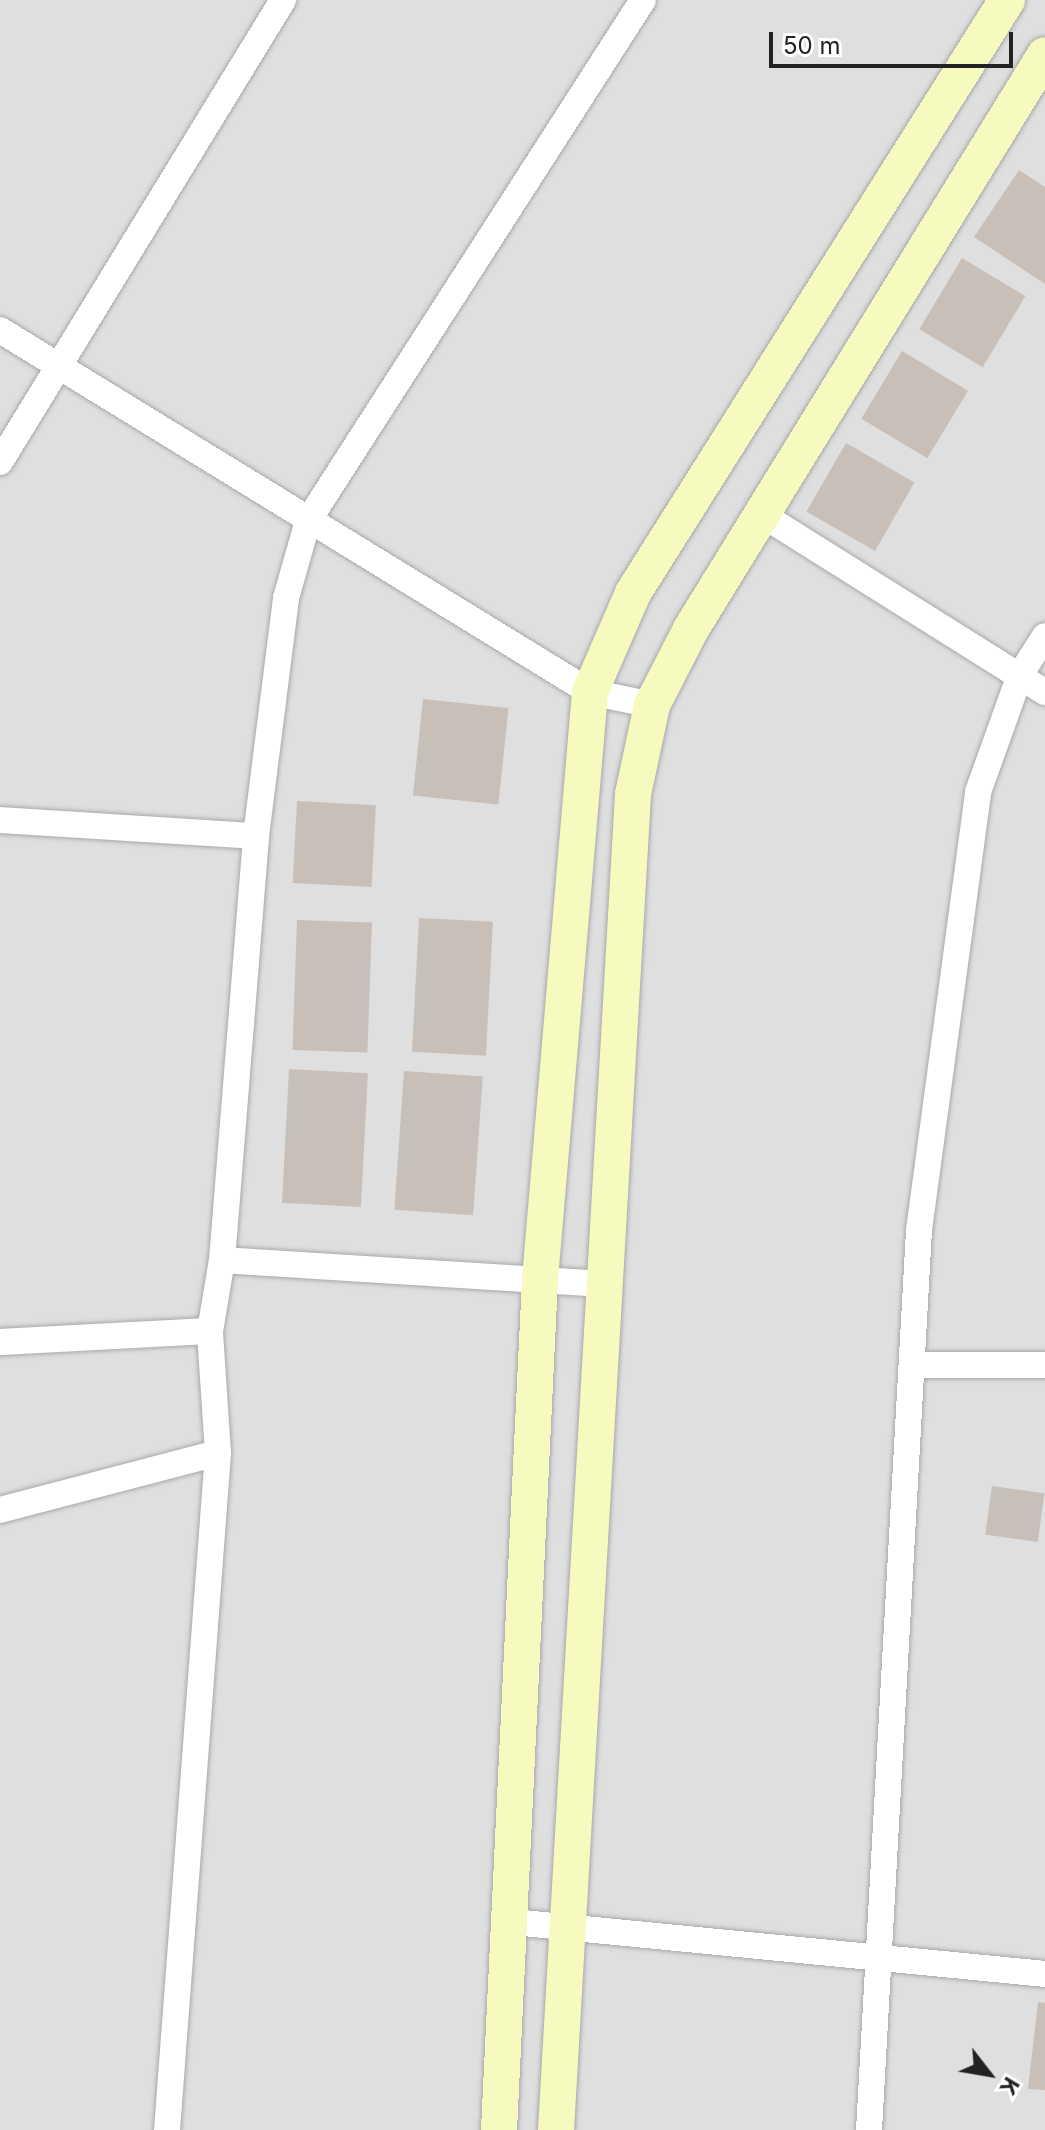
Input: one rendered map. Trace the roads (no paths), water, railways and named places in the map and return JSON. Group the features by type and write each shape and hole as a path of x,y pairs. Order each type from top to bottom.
{"main road":[{"path":"499,2130 513,1922 540,1279 590,692 633,593 1007,0"},
{"path":"556,2130 571,1930 633,794 652,705 761,514 1045,55"}],"street":[{"path":"0,462 55,364 283,0"},
{"path":"167,2130 218,1453 210,1331 222,1260 256,836 286,598 308,521 643,0"},
{"path":"0,330 590,692 652,705"},
{"path":"761,514 1045,692"},
{"path":"869,2130 919,1230 978,792 1020,675 1045,636"},
{"path":"0,820 256,836"},
{"path":"222,1260 607,1284"},
{"path":"0,1342 210,1331"},
{"path":"913,1365 1045,1365"},
{"path":"0,1510 218,1453"},
{"path":"513,1922 1045,1974"}]}
